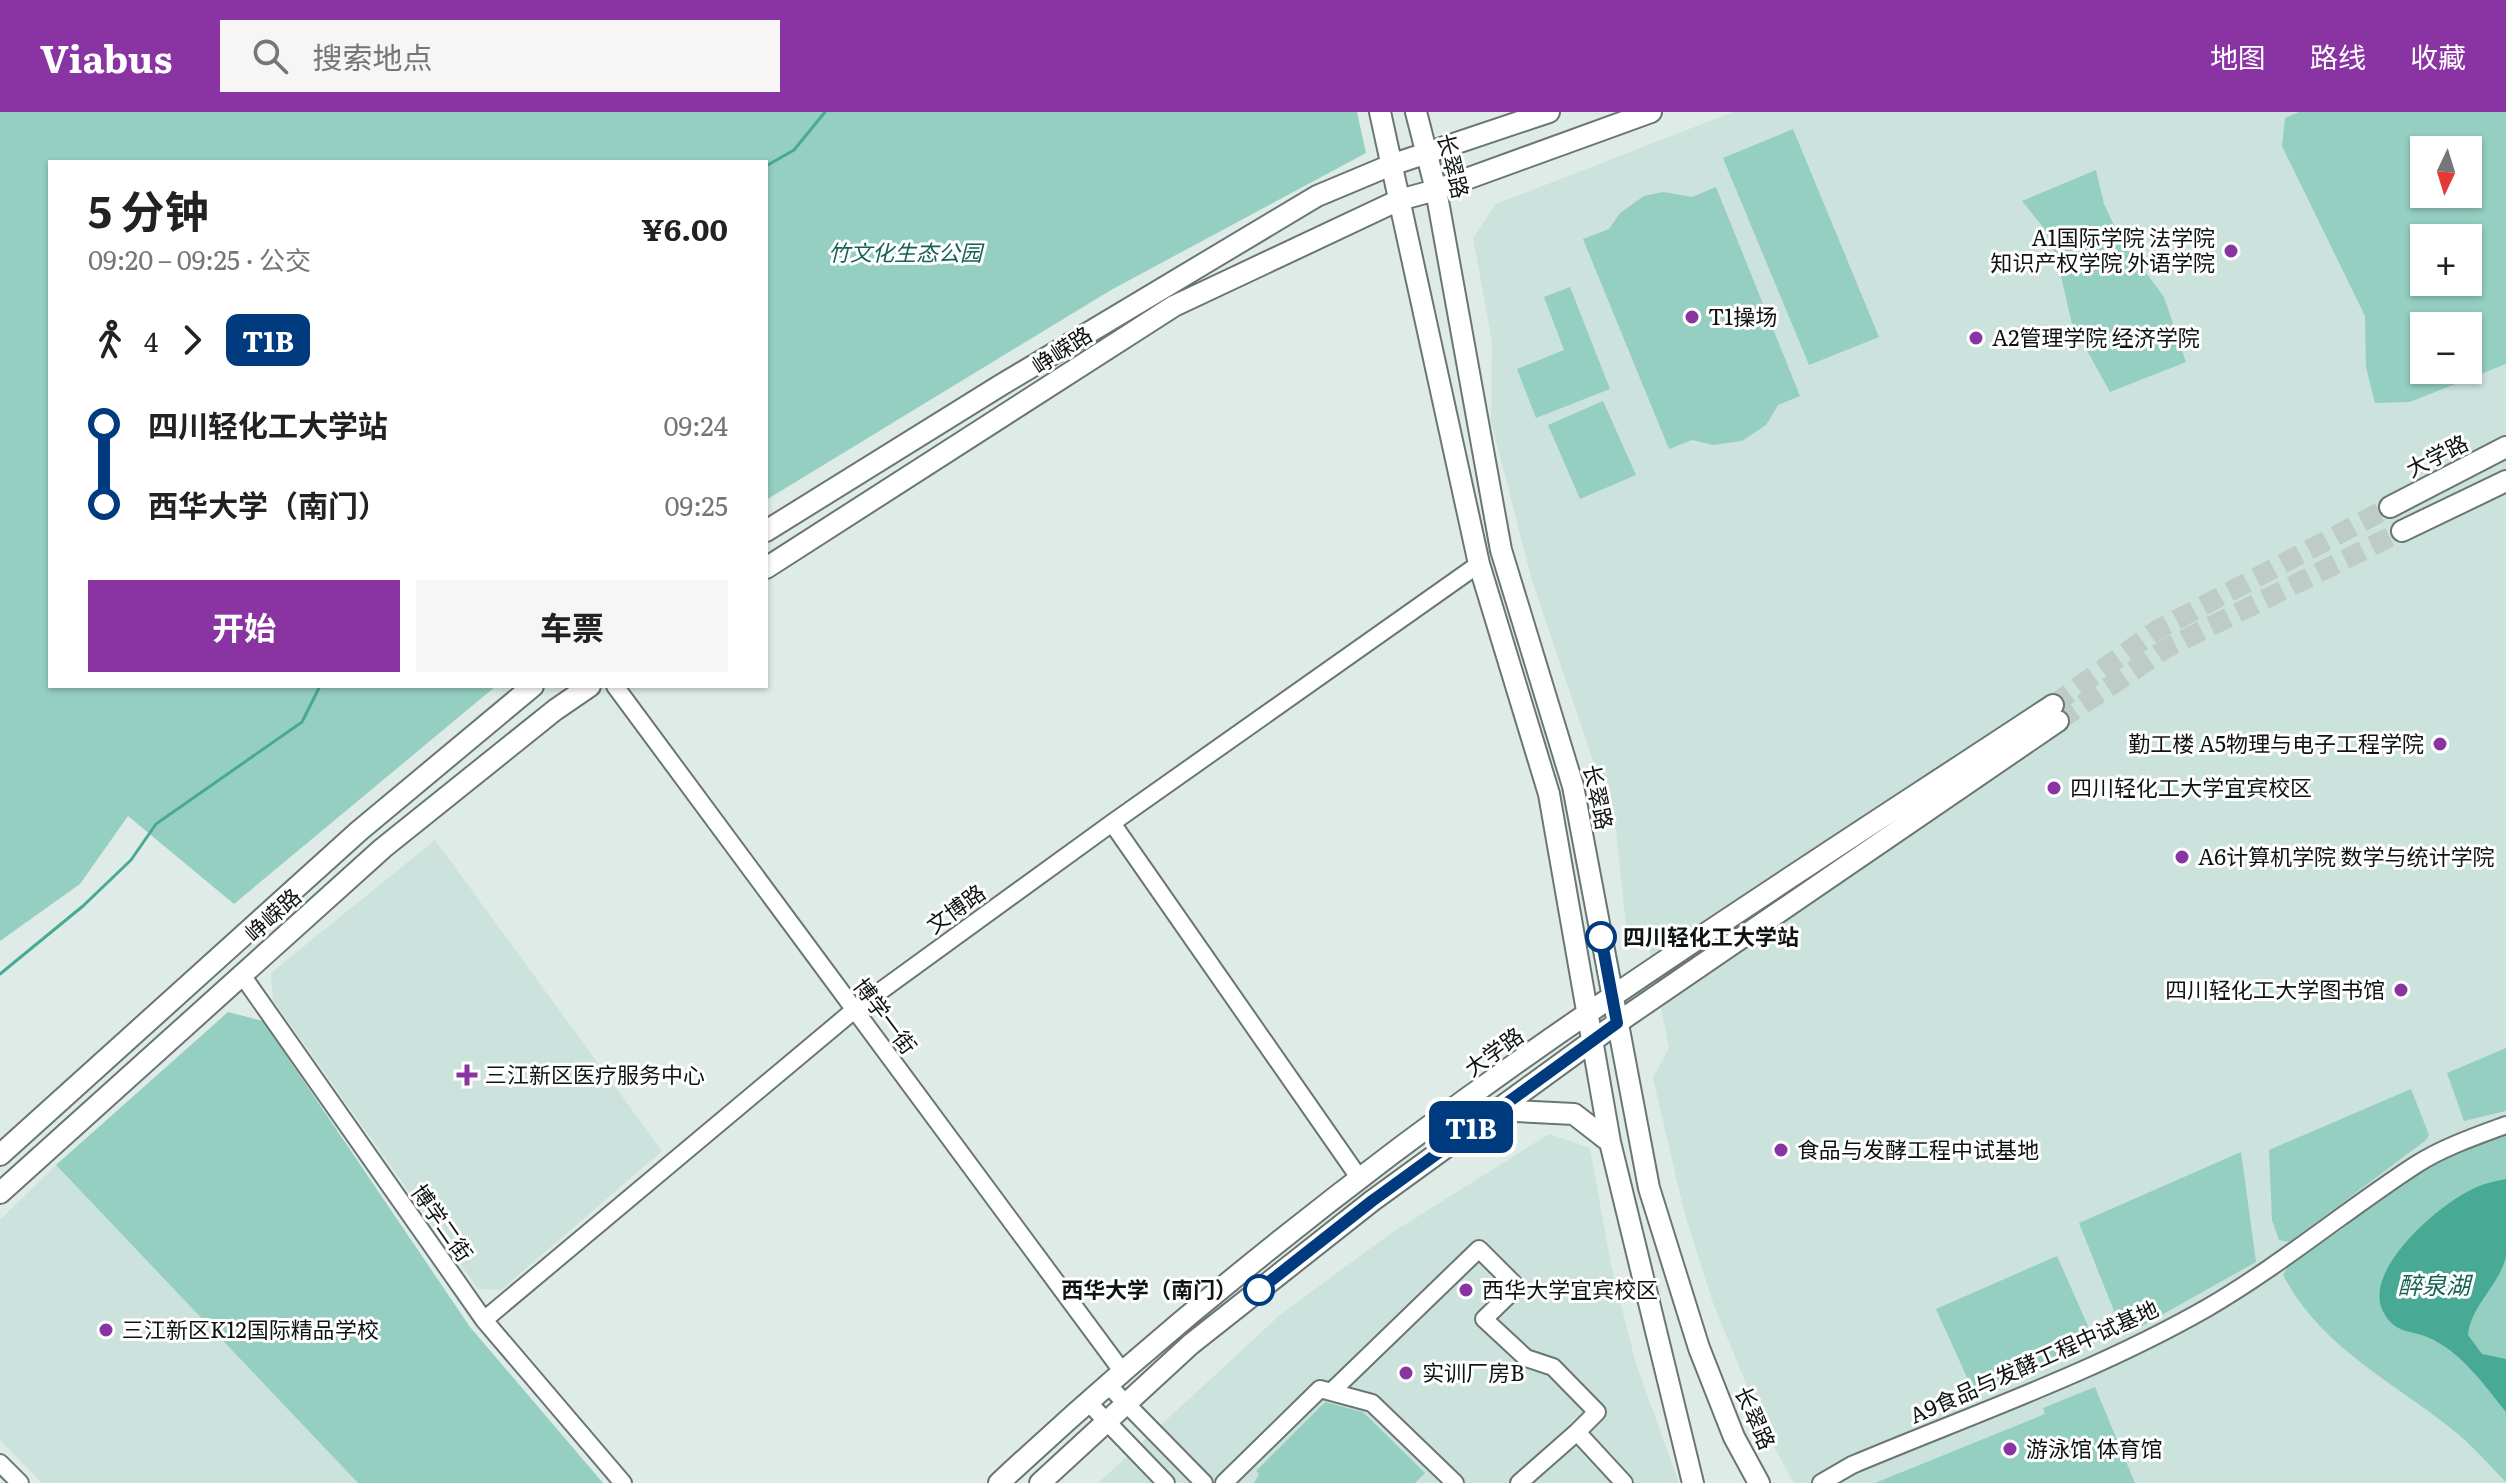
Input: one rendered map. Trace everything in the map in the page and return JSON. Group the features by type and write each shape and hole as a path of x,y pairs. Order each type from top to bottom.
{"main road":[{"path":"1380,112 1479,564 1549,794 1610,1142 1655,1340 1693,1483"},
{"name":"长翠路","path":"1416,112 1436,190 1501,550 1573,786 1649,1188 1694,1333 1734,1437 1759,1483"},
{"name":"峥嵘路","path":"768,530 1001,385 1317,196 1391,165 1549,112"},
{"name":"峥嵘路","path":"768,567 1174,306 1399,200 1436,190 1651,112"},
{"name":"大学路","path":"2390,507 2506,447"},
{"path":"2402,531 2506,481"},
{"name":"峥嵘路","path":"0,1155 359,831 531,688"},
{"name":"峥嵘路","path":"0,1193 383,848 555,710 587,688"},
{"name":"大学路","path":"999,1483 1115,1377 1360,1179 1588,1013 2056,713 1495,1110 1191,1344 1040,1483"},
{"path":"1495,1110 1574,1114 1610,1142"}],"street":[{"name":"文博路","path":"484,1320 853,1011 1112,823 1479,564"},
{"name":"博学一街","path":"616,688 1115,1377 1125,1404 1204,1483"},
{"path":"1112,823 1360,1179"},
{"name":"博学二街","path":"242,975 484,1320 623,1483"},
{"name":"A9食品与发酵工程中试基地","path":"1821,1483 1852,1465 2090,1367 2206,1309 2309,1243 2418,1163 2465,1140 2506,1125"},
{"path":"1331,1392 1479,1249 1517,1287 1484,1319 1526,1358 1553,1367 1597,1412 1519,1483"},
{"path":"1224,1483 1320,1389 1372,1403 1455,1483"},
{"path":"1087,1401 1166,1483"},
{"path":"1577,1432 1624,1483"},
{"path":"0,1463 20,1483"}],"shaded area":[{"name":"四川轻化工大学宜宾校区","path":"1733,112 2506,112 2506,1483 1794,1483 1766,1432 1713,1303 1684,1211 1653,1078 1669,1048 1649,947 1626,926 1616,829 1531,577 1491,421 1492,342 1473,238 1496,204"},
{"name":"三江新区医疗服务中心","path":"435,840 662,1151 501,1290 478,1289 273,1000 271,973"},
{"name":"西华大学宜宾校区","path":"1549,1134 1590,1148 1611,1265 1636,1364 1679,1483 1098,1483 1280,1315 1390,1234"},
{"name":"三江新区K12国际精品学校","path":"56,1165 358,1483 42,1483 0,1440 0,1220"}],"green space":[{"name":"竹文化生态公园","path":"0,112 1357,112 1366,153 1111,290 768,499 768,160 48,160 48,688 494,688 234,904 128,816 80,884 0,941"},
{"path":"2299,112 2506,112 2506,364 2482,374 2482,312 2410,312 2410,384 2455,384 2410,402 2375,403 2366,367 2365,316 2282,146 2285,118"},
{"path":"1793,129 1879,337 1809,365 1723,158"},
{"path":"2096,170 2104,204 2119,236 2164,297 2186,362 2110,392 2072,324 2056,255 2043,227 2022,201"},
{"path":"1716,187 1800,396 1778,405 1766,425 1742,441 1713,445 1692,440 1669,449 1583,239 1609,229 1620,213 1644,196 1663,192 1692,197"},
{"path":"1570,287 1610,389 1536,418 1517,369 1564,350 1544,297"},
{"path":"1603,401 1636,475 1580,499 1548,425"},
{"path":"228,1012 263,1021 470,1327 603,1483 358,1483 56,1165"},
{"path":"2506,1048 2506,1111 2464,1121 2447,1073"},
{"path":"2411,1089 2429,1135 2426,1140 2290,1242 2279,1240 2272,1220 2269,1150"},
{"path":"2506,1133 2506,1482 2453,1430 2337,1343 2298,1300 2283,1275 2290,1263 2341,1230 2399,1182 2441,1156"},
{"path":"2241,1152 2256,1262 2135,1330 2120,1326 2079,1223"},
{"path":"2057,1256 2095,1342 1975,1395 1936,1309"},
{"path":"2095,1387 2135,1483 1875,1483 2045,1414 2043,1408"},
{"path":"1325,1402 1363,1412 1425,1473 1415,1483 1254,1483 1259,1474 1256,1471"}],"water":[{"name":"醉泉湖","path":"2506,1179 2506,1256 2498,1276 2474,1314 2468,1335 2482,1354 2506,1359 2506,1412 2451,1351 2389,1321 2379,1298 2383,1279 2393,1260 2407,1240 2425,1223 2462,1195"}],"waterway":[{"path":"768,165 794,150 825,112"},
{"path":"0,974 83,906 131,860 156,824 302,722 319,688"}],"tunnel":[{"path":"2053,705 2157,630 2390,507"},
{"path":"2058,721 2167,648 2402,531"}],"bus line":[{"name":"T1B","path":"1259,1290 1372,1201 1617,1023 1601,937"}],"place":[{"name":"A1国际学院 法学院 知识产权学院 外语学院","path":"2231,251"},
{"name":"T1操场","path":"1692,317"},
{"name":"A2管理学院 经济学院","path":"1976,338"},
{"name":"勤工楼 A5物理与电子工程学院","path":"2440,744"},
{"name":"四川轻化工大学宜宾校区","path":"2054,788"},
{"name":"A6计算机学院 数学与统计学院","path":"2182,857"},
{"name":"四川轻化工大学站","path":"1601,937"},
{"name":"四川轻化工大学图书馆","path":"2401,990"},
{"name":"三江新区医疗服务中心","path":"467,1075"},
{"name":"食品与发酵工程中试基地","path":"1781,1150"},
{"name":"西华大学（南门）","path":"1259,1290"},
{"name":"西华大学宜宾校区","path":"1466,1290"},
{"name":"三江新区K12国际精品学校","path":"106,1330"},
{"name":"实训厂房B","path":"1406,1373"},
{"name":"游泳馆 体育馆","path":"2010,1449"}]}
